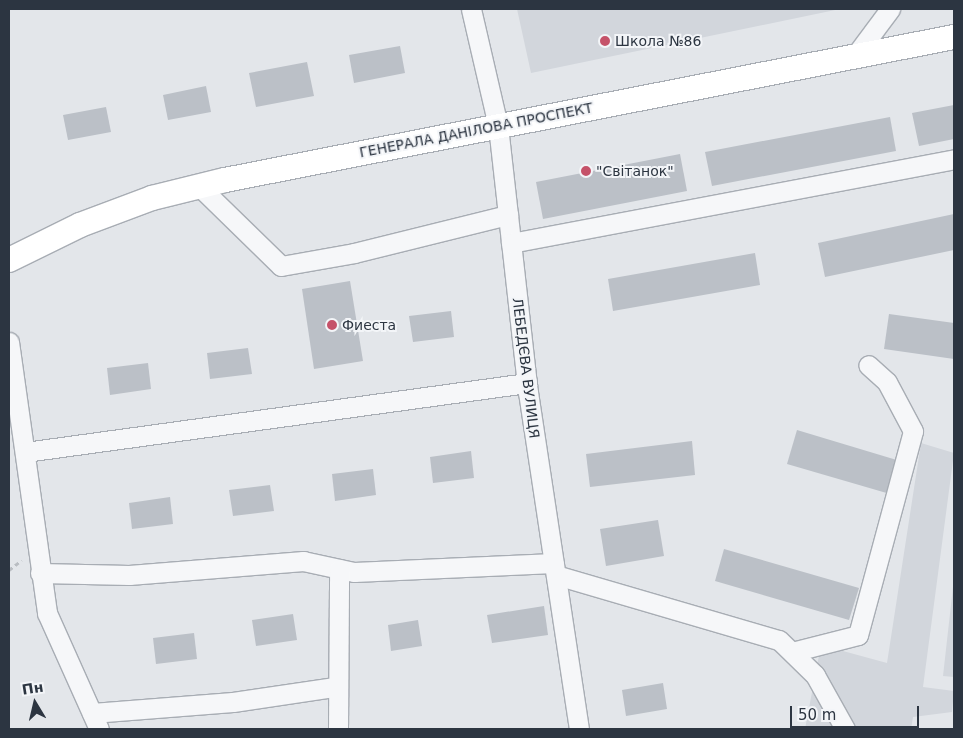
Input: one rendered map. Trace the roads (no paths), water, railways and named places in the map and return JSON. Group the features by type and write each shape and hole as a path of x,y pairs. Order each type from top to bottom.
{"main road":[{"name":"ГЕНЕРАЛА ДАНІЛОВА ПРОСПЕКТ","path":"9,260 80,225 200,187 498,126 954,37"}],"street":[{"name":"ЛЕБЕДЄВА ВУЛИЦЯ","path":"470,9 498,126 527,383 579,729"},
{"path":"855,56 890,9"},
{"path":"511,243 954,159"},
{"path":"200,187 281,266 354,254 508,215"},
{"path":"9,342 47,613 96,721 335,687"},
{"path":"792,652 858,635 913,431 887,382 868,365"},
{"path":"25,452 527,383"},
{"path":"40,573 129,575 303,561 354,572 555,569 780,640 815,675 845,729"},
{"path":"338,729 335,687 339,569"}],"place":[{"name":"Школа №86","path":"605,41"},
{"name":"\"Світанок\"","path":"586,171"},
{"name":"Фиеста","path":"332,325"}]}
